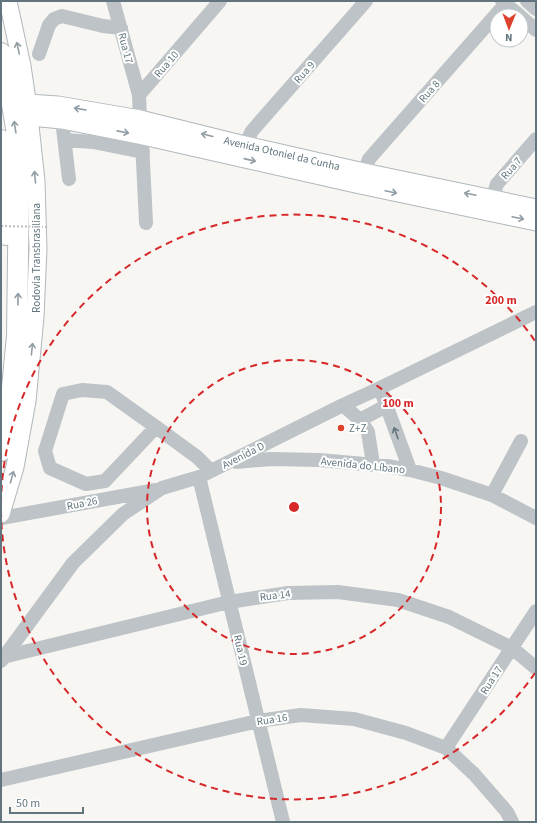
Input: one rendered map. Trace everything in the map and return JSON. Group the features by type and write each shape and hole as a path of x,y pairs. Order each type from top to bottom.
{"highway":[{"name":"Rodovia Transbrasiliana","path":"1,53 9,87 16,134 19,182 17,336 10,408 1,451"},
{"path":"1,140 5,192 6,239 4,333 1,364"}],"main road":[{"name":"Rodovia Transbrasiliana","path":"1,514 15,467 27,401 35,317 38,249 36,181 29,110 22,66 8,1"},
{"name":"Avenida Otoniel da Cunha","path":"29,110 58,105 140,119 245,145 362,179 536,222"},
{"name":"Avenida Otoniel da Cunha","path":"29,110 143,144 492,199 536,208"}],"street":[{"name":"Rua 17","path":"113,1 139,95"},
{"name":"Rua 10","path":"139,95 220,1"},
{"name":"Rua 9","path":"245,145 252,131 366,1"},
{"path":"527,1 536,9"},
{"name":"Rua 8","path":"362,179 369,159 505,2"},
{"path":"39,54 49,25 54,19 62,16 103,26 121,28"},
{"path":"139,95 143,144 146,223"},
{"path":"62,120 69,179"},
{"name":"Rua 7","path":"492,199 497,184 536,139"},
{"path":"65,140 143,144"},
{"name":"Avenida D","path":"2,659 73,562 123,514 162,488 205,474 343,405 536,312"},
{"path":"380,388 410,470"},
{"path":"156,427 104,481 86,484 50,468 45,451 62,394 82,390 107,392 156,427 197,458 205,474"},
{"path":"343,405 360,420 368,432 373,464"},
{"path":"360,420 386,406"},
{"path":"492,495 520,441"},
{"name":"Avenida do Líbano","path":"230,462 271,459 319,460 373,464 410,470 441,478 492,495 536,518"},
{"name":"Rua 19","path":"205,474 229,602 283,822"},
{"name":"Rua 26","path":"1,518 162,488"},
{"name":"Rua 14","path":"2,659 229,602 288,593 338,592 398,600 449,617 512,648 536,668"},
{"name":"Rua 17","path":"446,748 536,611"},
{"name":"Rua 16","path":"1,780 258,721 301,715 354,719 406,733 446,748 474,774 507,812 512,822"}],"path":[{"path":"1,226 49,227"}],"place":[{"name":"Z+Z","path":"341,428"}]}
